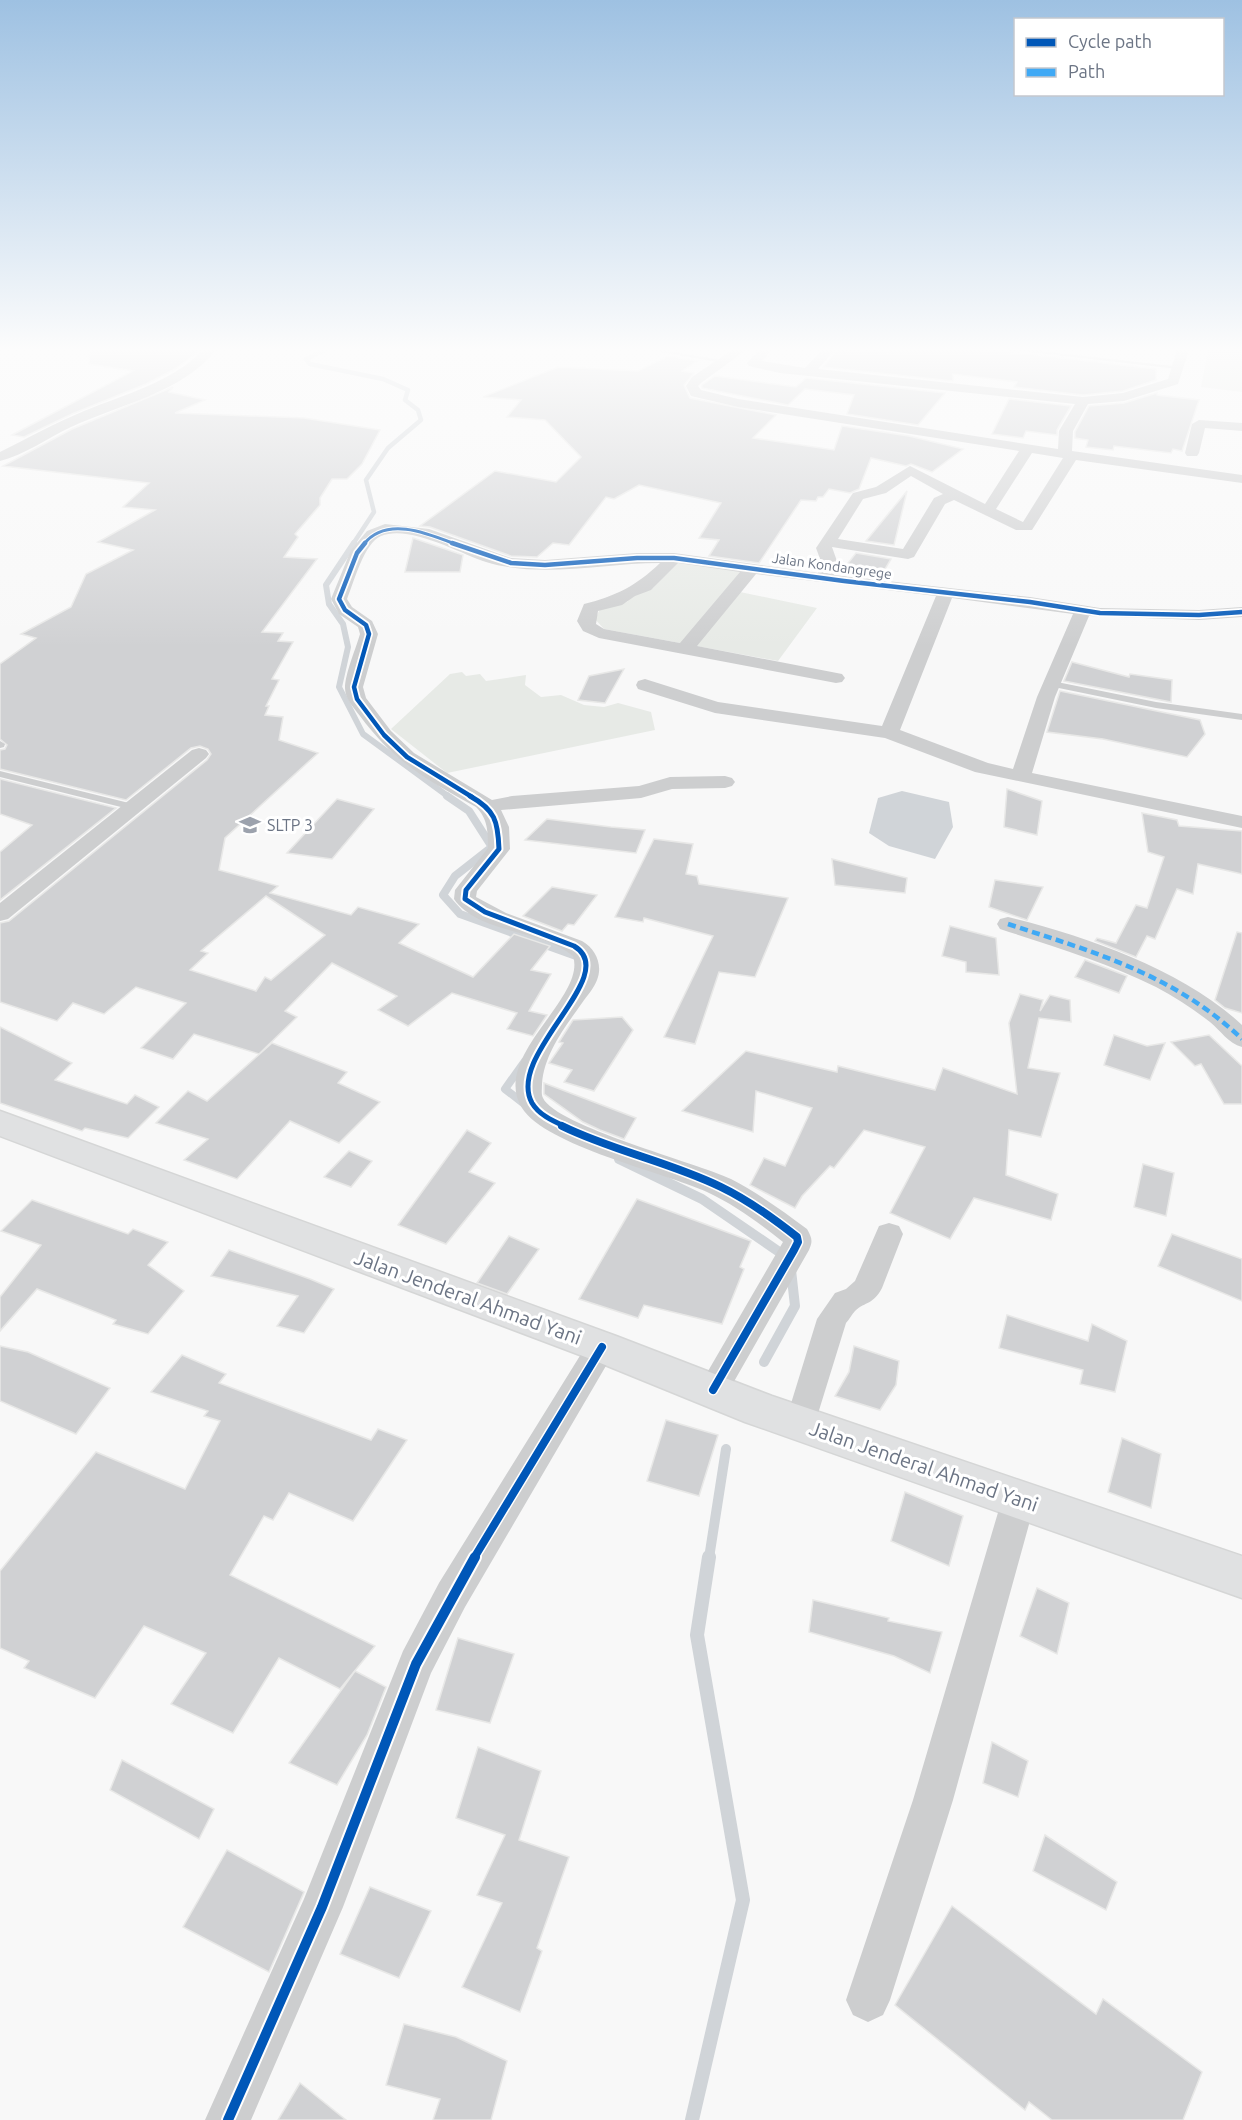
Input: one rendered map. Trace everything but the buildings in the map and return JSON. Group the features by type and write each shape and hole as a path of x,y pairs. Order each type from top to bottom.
{"main road":[{"name":"Jalan Jenderal Ahmad Yani","path":"0,1123 798,1422 1242,1577"}],"street":[{"path":"0,457 16,449"},
{"path":"988,510 1027,449"},
{"path":"1034,449 1242,479"},
{"path":"824,579 830,564 824,554 824,548 858,496 880,490 910,470 1021,527 1029,527 1068,454 1068,449"},
{"path":"1192,453 1193,449"},
{"path":"827,542 908,554 939,501 955,495"},
{"name":"Jalan Kondangrege","path":"487,807 438,778 397,748 357,699 354,687 369,634 366,626 345,610 339,599 357,553 366,540 379,530 424,532 511,564 545,566 637,558 674,558 824,579 1030,602 1082,612 1124,615 1242,612"},
{"path":"674,558 645,586 629,592 616,601 590,608 586,621 589,627 599,633 836,678"},
{"path":"685,649 752,568"},
{"path":"889,733 946,592"},
{"path":"1021,777 1024,761 1052,684 1082,612"},
{"path":"645,685 715,707 889,733 982,768 1242,822"},
{"path":"0,914 199,754"},
{"path":"716,1392 798,1242 797,1237 742,1197 665,1164 573,1131 552,1121 531,1102 529,1086 534,1061 585,980 588,965 579,949 532,927 472,907 465,899 466,890 499,849 498,826 487,807 512,802 636,792 670,783 725,782"},
{"path":"1008,924 1083,949 1175,988 1227,1023 1242,1039"},
{"path":"798,1422 836,1311 846,1301 857,1297 867,1288 889,1234"},
{"path":"228,2120 322,1907 416,1664 453,1595 602,1347"},
{"path":"868,2000 933,1800 983,1620 1020,1499"}],"lane":[{"path":"1052,684 1156,705 1242,717"},
{"path":"0,774 133,807"}],"shaded area":[{"path":"677,562 748,571 740,592 817,608 778,661 604,629 595,619 600,609 627,602 633,594 653,588"},
{"path":"462,672 466,676 480,674 486,681 526,675 525,685 541,697 561,695 584,705 604,707 618,703 651,712 655,730 447,773 391,729 450,674"},
{"path":"902,791 949,802 953,827 935,859 889,846 869,833 878,798"}],"waterway":[{"path":"353,544 374,512 366,480 387,449"},
{"path":"354,543 326,585 329,604 343,624 348,647 339,687 363,734 449,797"},
{"path":"447,796 469,811 492,847 455,876 443,895 460,914 576,956"},
{"path":"525,1061 505,1089 527,1106"},
{"path":"619,1159 702,1199 788,1258"},
{"path":"764,1362 795,1306 791,1270"},
{"path":"709,1558 726,1449"},
{"path":"692,2120 743,1900 697,1635 709,1557"}],"marked path":[{"path":"1008,924 1102,955 1164,982 1193,998 1219,1017 1242,1039"}],"cycle path":[{"path":"713,1390 794,1250 798,1242 797,1237 741,1197 696,1176 578,1133 546,1117 532,1102 529,1093 534,1064 549,1034 585,980 587,969 585,956 574,946 485,912 465,899 466,890 499,849 498,827 491,811 483,803 438,778 407,757 384,735 357,699 354,687 369,634 366,625 345,610 339,599 357,553 372,534 385,529 424,532 491,558 511,563 545,565 637,558 674,558 844,581 1030,602 1100,613 1199,615 1242,612"},
{"path":"228,2120 322,1907 416,1664 452,1595 602,1347"}],"place":[{"name":"SLTP 3","path":"250,825"}]}
